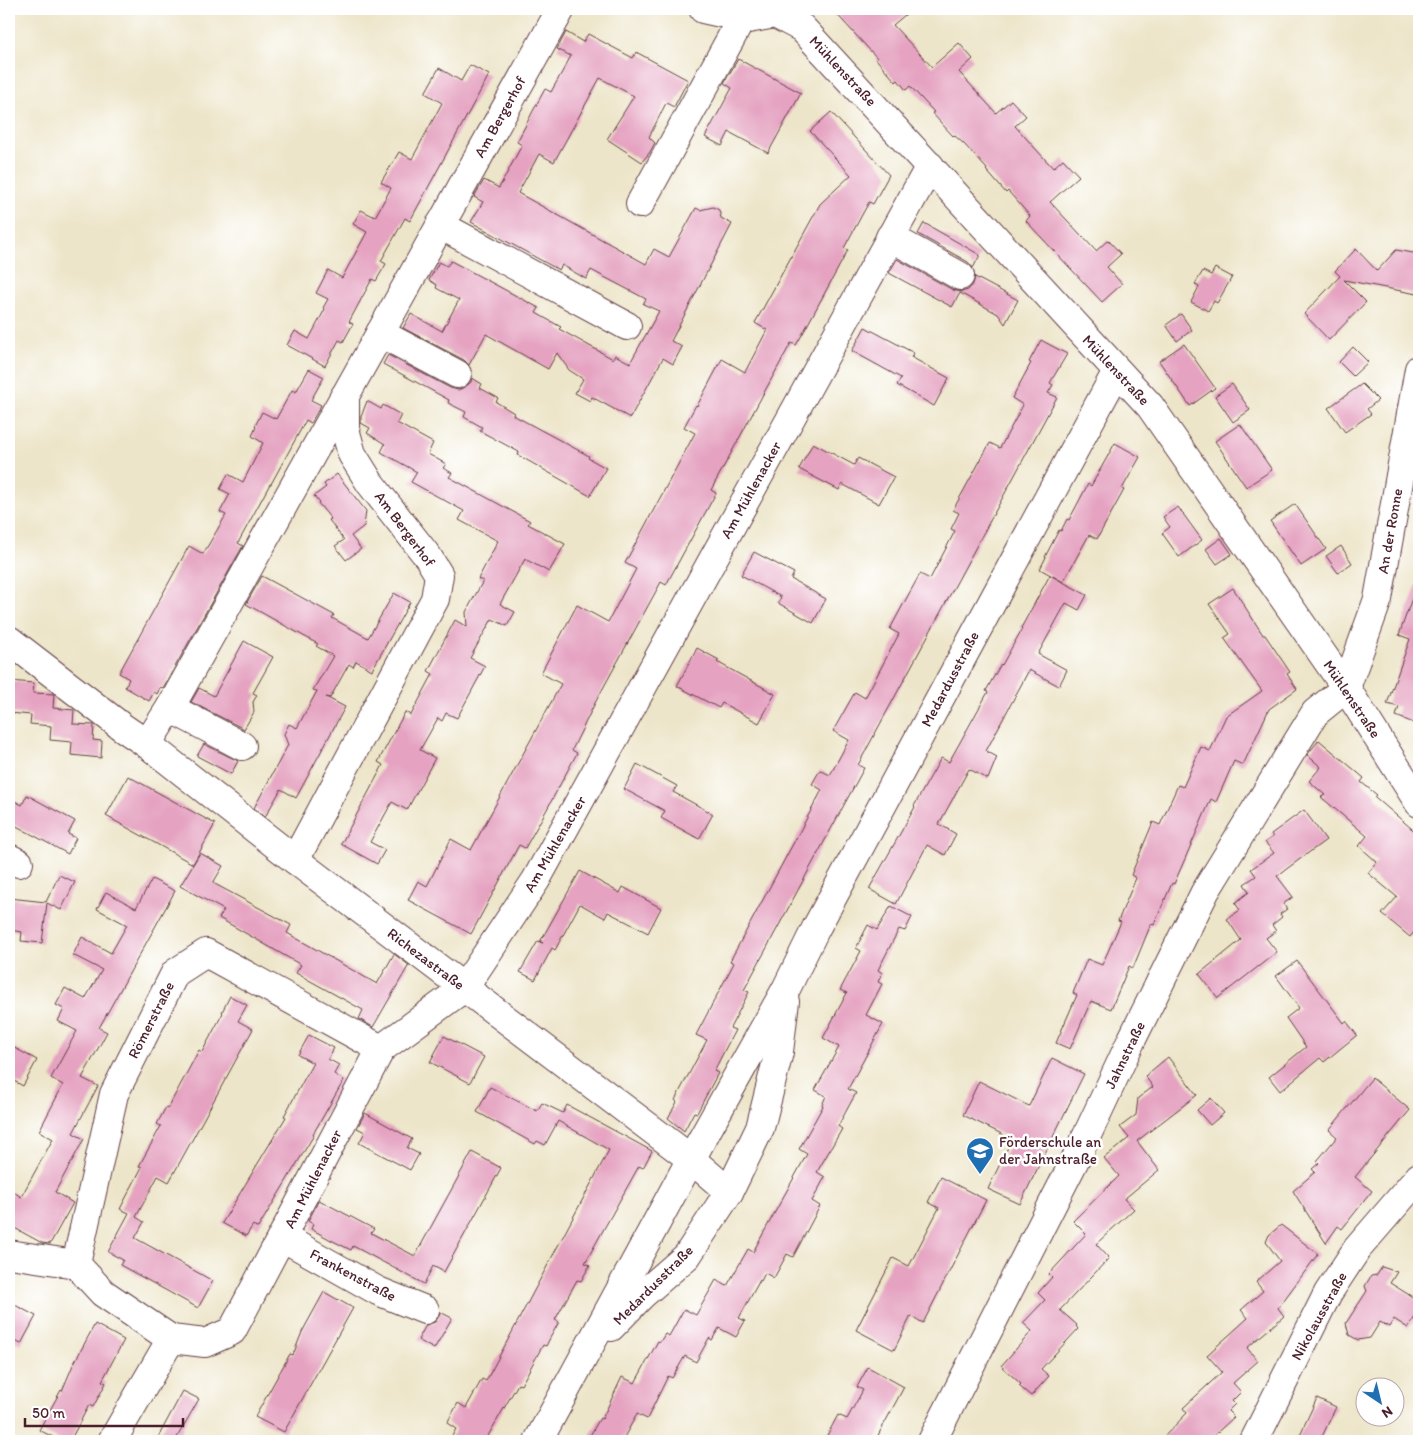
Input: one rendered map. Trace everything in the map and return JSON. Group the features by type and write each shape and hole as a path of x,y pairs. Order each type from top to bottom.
{"street":[{"name":"Am Bergerhof","path":"295,860 435,599 439,575 428,557 370,483 352,454 345,429 345,396 560,9"},
{"name":"Mühlenstraße","path":"703,9 748,19 775,14 802,28 1150,406 1346,688 1419,802"},
{"path":"640,204 742,18"},
{"name":"Am Mühlenacker","path":"171,1339 205,1343 232,1331 380,1049 464,988 536,880 930,166"},
{"path":"440,225 627,326"},
{"path":"890,237 960,276"},
{"path":"380,333 457,374"},
{"name":"An der Ronne","path":"1346,688 1378,599 1419,369"},
{"name":"Medardusstraße","path":"538,1441 691,1159 786,989 820,919 1117,371"},
{"path":"147,744 170,708 345,396"},
{"name":"Richezastraße","path":"9,640 147,744 295,860 691,1159 729,1192"},
{"name":"Jahnstraße","path":"932,1441 1080,1150 1132,1039 1205,892 1315,713 1346,688"},
{"path":"170,708 242,746"},
{"name":"Römerstraße","path":"76,1264 114,1094 175,973 206,953 380,1049"},
{"name":"Medardusstraße","path":"588,1351 640,1296 687,1256 729,1192 760,1128 779,1052 786,989"},
{"name":"Nikolausstraße","path":"1254,1441 1328,1293 1357,1249 1419,1178"},
{"name":"Frankenstraße","path":"282,1237 378,1291 425,1310"},
{"path":"9,1254 76,1264 103,1293 171,1339 112,1441"}],"building":[{"path":"832,9 912,9 893,25 932,67 959,43 973,59 959,72 996,113 1011,100 1026,116 1015,126 1053,168 1063,159 1079,176 1050,202 1096,251 1108,240 1121,254 1107,267 1122,284 1102,302 1026,221 1030,216 1008,191 1006,193 987,169 964,144 953,136 910,86 906,90 898,80 896,82 877,58"},
{"path":"566,32 583,42 588,34 633,58 636,52 688,80 674,107 666,103 649,137 655,143 642,162 607,139 634,96 600,78 554,162 539,154 518,193 646,264 654,249 669,257 696,208 700,210 713,207 719,210 721,218 732,224 671,341 682,347 673,364 663,358 630,418 592,397 590,401 575,393 583,379 569,370 557,353 548,369 486,334 469,365 464,360 403,328 411,314 442,331 459,300 436,288 437,285 429,280 439,262 447,266 451,261 539,308 536,313 561,327 559,329 613,359 615,355 630,363 659,311 643,304 646,299 591,270 586,279 562,265 559,270 471,222 483,202 474,197 484,180 499,188 522,145 517,142 545,89 551,92 571,56 557,49"},
{"path":"738,59 801,93 768,153 729,132 722,146 705,137 732,88 724,83"},
{"path":"470,65 489,75 410,221 405,218 381,261 386,264 376,281 372,279 349,322 353,324 343,342 339,340 325,366 287,345 295,331 309,339 325,309 323,308 328,299 316,293 328,270 342,278 367,232 353,224 361,210 375,217 391,188 381,182 399,152 412,159 442,103 425,93 439,68 461,81"},
{"path":"831,112 889,175 873,204 869,202 844,248 848,250 802,335 796,345 791,343 711,490 716,493 666,585 661,582 595,703 572,750 577,753 546,811 525,848 519,845 471,934 408,900 418,881 427,886 451,839 471,850 561,684 541,673 577,605 608,622 636,569 625,563 695,433 684,427 722,359 745,372 767,330 755,323 820,204 851,175 810,131"},
{"path":"924,223 980,255 973,268 968,262 918,234"},
{"path":"1356,249 1377,271 1396,250 1419,254 1417,294 1344,280 1366,302 1329,340 1304,314 1340,276 1335,271"},
{"path":"897,259 953,290 961,292 968,290 973,284 975,277 1018,300 1005,324 998,314 960,293 952,307 889,273"},
{"path":"1215,268 1232,277 1217,303 1214,301 1208,311 1191,302 1199,287 1195,284 1203,271 1211,275"},
{"path":"1181,314 1192,330 1177,341 1166,325"},
{"path":"865,327 914,353 911,357 949,378 934,406 897,385 901,378 852,351"},
{"path":"1041,340 1067,354 1050,383 1053,385 1048,393 1057,397 858,765 864,768 744,990 749,992 730,1028 735,1030 714,1071 718,1073 697,1113 694,1112 684,1131 668,1118 677,1102 675,1100 707,1040 696,1035 734,963 730,961 822,790 812,784 820,770 830,775 849,740 833,731 855,692 865,698 899,634 890,629 905,601 920,574 930,579 955,531 951,529 959,513 953,510 990,443 1000,448 1023,405 1012,398"},
{"path":"1184,344 1215,388 1190,406 1159,361"},
{"path":"1353,347 1368,362 1353,376 1339,362"},
{"path":"388,355 450,388 458,390 465,387 471,382 472,378 482,384 480,388 498,398 496,402 514,413 513,415 589,456 588,458 606,468 590,496 518,455 519,452 480,431 482,427 464,417 466,412 448,403 449,400 383,364"},
{"path":"309,369 324,377 311,400 321,405 311,423 306,420 270,484 238,543 243,546 163,688 160,687 157,694 154,692 149,701 125,687 129,679 119,673 189,546 203,554 226,515 220,512 230,494 220,489 228,474 243,482 263,443 252,436 262,412 276,419 292,390 296,392"},
{"path":"1232,384 1250,410 1233,422 1215,396"},
{"path":"1362,384 1378,400 1367,409 1371,414 1345,432 1328,408"},
{"path":"367,401 381,409 383,405 401,415 397,423 433,443 428,454 446,464 443,468 452,473 449,477 530,521 528,524 565,544 549,572 525,559 500,604 515,612 507,626 492,619 470,658 485,666 457,718 446,713 442,721 438,718 420,750 435,758 407,810 392,802 370,842 385,850 377,864 341,844 383,765 378,762 392,736 405,712 411,715 433,674 428,671 455,620 467,627 466,612 483,581 478,579 498,541 459,520 464,511 411,482 417,472 381,452 385,444 367,433 370,428 361,423 361,417"},
{"path":"1240,424 1272,470 1246,487 1215,441"},
{"path":"813,443 854,465 858,458 894,477 879,504 842,484 839,490 799,469"},
{"path":"1115,443 1140,457 1097,539 1089,535 1063,582 1040,569 1059,530 1061,531 1067,519 1069,520 1088,484 1091,486"},
{"path":"337,474 366,511 364,526 351,536 361,549 346,560 335,546 344,540 314,496 326,487 324,484"},
{"path":"1295,504 1326,549 1301,566 1270,521"},
{"path":"1178,507 1202,540 1179,557 1162,533 1170,527 1163,517"},
{"path":"1221,538 1232,554 1217,564 1206,549"},
{"path":"1341,546 1352,563 1338,573 1326,556"},
{"path":"754,552 794,573 791,579 826,599 813,623 778,603 781,597 741,575"},
{"path":"1050,575 1087,595 1079,610 1066,603 1038,654 1067,670 1059,686 1029,670 986,751 997,757 988,779 969,769 939,824 956,834 945,855 927,845 896,904 869,889 941,758 949,762"},
{"path":"262,576 334,615 332,618 368,638 394,593 410,602 372,670 356,661 353,667 349,664 330,698 326,697 345,707 296,798 281,789 265,817 254,808 288,745 284,734 289,724 297,728 317,691 313,690 333,656 316,646 318,644 246,604"},
{"path":"1417,584 1419,585 1419,725 1396,716 1399,707 1387,704 1410,639 1399,635"},
{"path":"1233,588 1263,635 1265,635 1290,672 1287,674 1297,689 1269,709 1243,765 1234,761 1216,802 1211,799 1174,884 1172,883 1154,925 1151,924 1133,968 1129,966 1111,1009 1091,1001 1070,1049 1056,1043 1077,995 1073,993 1087,959 1102,965 1121,922 1118,921 1136,878 1131,875 1153,822 1160,825 1178,785 1183,787 1201,747 1210,751 1226,716 1262,691 1224,638 1230,634 1209,604"},
{"path":"244,641 273,657 253,693 257,695 253,702 254,712 244,729 191,702 199,688 214,696"},
{"path":"697,648 719,660 717,662 775,694 759,723 722,703 719,708 677,686"},
{"path":"9,681 34,683 33,693 54,694 53,708 74,710 73,724 94,725 93,740 102,741 101,758 71,755 72,742 50,740 51,726 30,724 31,715 10,713"},
{"path":"1319,740 1364,778 1361,782 1377,795 1375,797 1419,835 1419,926 1410,937 1382,914 1397,897 1368,873 1377,862 1359,846 1367,836 1321,797 1325,795 1309,781 1321,767 1307,755"},
{"path":"204,744 238,761 231,774 197,756"},
{"path":"637,764 677,786 673,792 713,814 699,839 661,818 665,811 624,789"},
{"path":"128,776 215,824 193,864 106,816"},
{"path":"27,795 75,821 68,834 76,838 68,854 9,822 9,798 22,805"},
{"path":"1304,810 1326,840 1277,876 1293,897 1283,904 1287,909 1280,914 1282,917 1272,925 1276,931 1266,938 1277,952 1218,998 1199,974 1241,940 1227,919 1240,910 1235,903 1249,892 1244,884 1256,876 1251,869 1274,853 1265,842 1273,837 1271,834"},
{"path":"200,853 223,866 213,883 291,925 287,933 377,984 394,954 409,965 373,1027 359,1019 363,1010 296,973 301,965 219,918 224,910 180,886"},
{"path":"580,871 620,893 623,887 661,908 648,933 608,912 605,918 580,904 555,950 552,948 535,980 520,972 538,941 540,942"},
{"path":"59,875 75,882 61,910 47,903 42,943 21,941 22,932 9,930 9,898 46,902"},
{"path":"152,879 175,891 99,1028 107,1032 82,1078 98,1086 73,1133 84,1139 55,1192 73,1203 50,1244 42,1243 9,1225 9,1201 14,1192 21,1197 53,1139 39,1131 63,1085 51,1078 77,1031 58,1021 64,1009 56,1005 65,988 85,999 102,970 73,955 82,937 111,953 127,925 97,909 106,892 136,908"},
{"path":"891,906 912,917 905,931 899,929 878,970 882,973 878,982 882,984 866,1015 883,1024 848,1089 856,1093 838,1126 842,1129 817,1172 825,1177 812,1201 820,1206 793,1257 787,1254 774,1278 765,1273 760,1280 739,1318 745,1321 736,1337 719,1328 712,1340 709,1338 696,1362 685,1356 672,1378 668,1376 647,1419 637,1414 622,1441 587,1441 600,1418 602,1419 622,1377 635,1383 658,1341 660,1342 665,1334 669,1336 684,1309 696,1315 716,1280 727,1286 748,1249 753,1252 807,1154 799,1149 823,1106 826,1096 815,1090 839,1047 823,1038 847,993 840,990 861,951 856,948 868,925 877,930"},
{"path":"1297,961 1344,1023 1346,1021 1357,1035 1324,1062 1320,1058 1280,1091 1269,1077 1306,1047 1286,1018 1299,1008 1276,976"},
{"path":"230,996 247,1005 238,1021 253,1029 169,1182 158,1176 136,1217 144,1222 135,1238 213,1281 198,1308 120,1265 123,1260 108,1252 129,1213 120,1209 142,1167 139,1166 161,1126 157,1124 166,1107 168,1108 199,1050 202,1052"},
{"path":"309,1035 334,1048 328,1059 339,1065 334,1074 344,1080 314,1135 258,1228 253,1225 246,1236 222,1223 286,1117 284,1116 313,1063 298,1055"},
{"path":"444,1036 484,1057 470,1083 430,1062"},
{"path":"9,1045 37,1060 23,1086 9,1078"},
{"path":"1168,1057 1197,1095 1137,1141 1159,1170 1124,1199 1134,1209 1096,1244 1109,1258 1060,1310 1077,1325 1078,1329 1041,1369 1049,1376 1031,1396 1001,1366 1032,1331 1023,1323 1045,1300 1038,1293 1052,1277 1049,1274 1086,1234 1073,1221 1119,1176 1104,1158 1129,1138 1120,1127 1136,1115 1138,1098 1153,1087 1145,1076"},
{"path":"1052,1058 1084,1074 1020,1204 988,1189 1012,1139 963,1115 979,1081 1029,1106"},
{"path":"1372,1078 1410,1110 1355,1177 1372,1191 1342,1229 1338,1226 1326,1243 1293,1191 1315,1172 1312,1169 1319,1163 1317,1161 1337,1137 1329,1130"},
{"path":"490,1087 537,1111 542,1103 563,1113 567,1105 652,1151 643,1168 639,1166 585,1263 590,1265 581,1281 577,1280 555,1320 559,1322 546,1346 543,1345 521,1385 518,1384 485,1441 449,1441 456,1429 447,1423 458,1403 466,1408 482,1379 486,1381 609,1150 558,1121 545,1145 537,1141 535,1144 477,1112"},
{"path":"1211,1098 1224,1113 1210,1125 1197,1110"},
{"path":"365,1113 412,1139 407,1148 419,1154 410,1170 359,1143 365,1132 357,1128"},
{"path":"472,1152 501,1168 444,1272 433,1266 424,1284 353,1246 351,1250 311,1229 313,1224 308,1221 319,1200 374,1229 371,1233 415,1256"},
{"path":"941,1177 986,1200 923,1323 911,1316 894,1350 856,1330 893,1258 909,1266 939,1208 928,1202"},
{"path":"1281,1225 1318,1254 1278,1308 1284,1316 1247,1348 1258,1361 1233,1383 1241,1392 1232,1401 1235,1404 1228,1411 1234,1417 1208,1441 1160,1441 1187,1413 1183,1408 1222,1372 1207,1355 1248,1318 1241,1310 1263,1291 1256,1282 1280,1261 1266,1242 1269,1235"},
{"path":"1382,1267 1397,1272 1390,1283 1419,1301 1419,1311 1408,1328 1394,1319 1389,1327 1380,1322 1370,1338 1358,1340 1349,1335 1346,1323 1367,1291 1365,1286 1371,1276 1377,1275"},
{"path":"324,1292 353,1308 284,1432 255,1417 290,1354 293,1355 302,1332"},
{"path":"9,1302 36,1316 21,1344 9,1338"},
{"path":"440,1312 452,1318 434,1349 418,1340 426,1325 435,1322"},
{"path":"95,1324 124,1340 102,1381 106,1383 93,1407 89,1405 70,1441 61,1441 39,1430 62,1391 73,1365"},
{"path":"868,1367 904,1387 875,1441 824,1441 838,1415 847,1419 863,1390 857,1387"},
{"path":"183,1391 199,1399 175,1441 156,1441"},
{"path":"1317,1398 1336,1407 1320,1441 1297,1441"}],"place":[{"name":"Förderschule an der Jahnstraße","path":"980,1175"}]}
